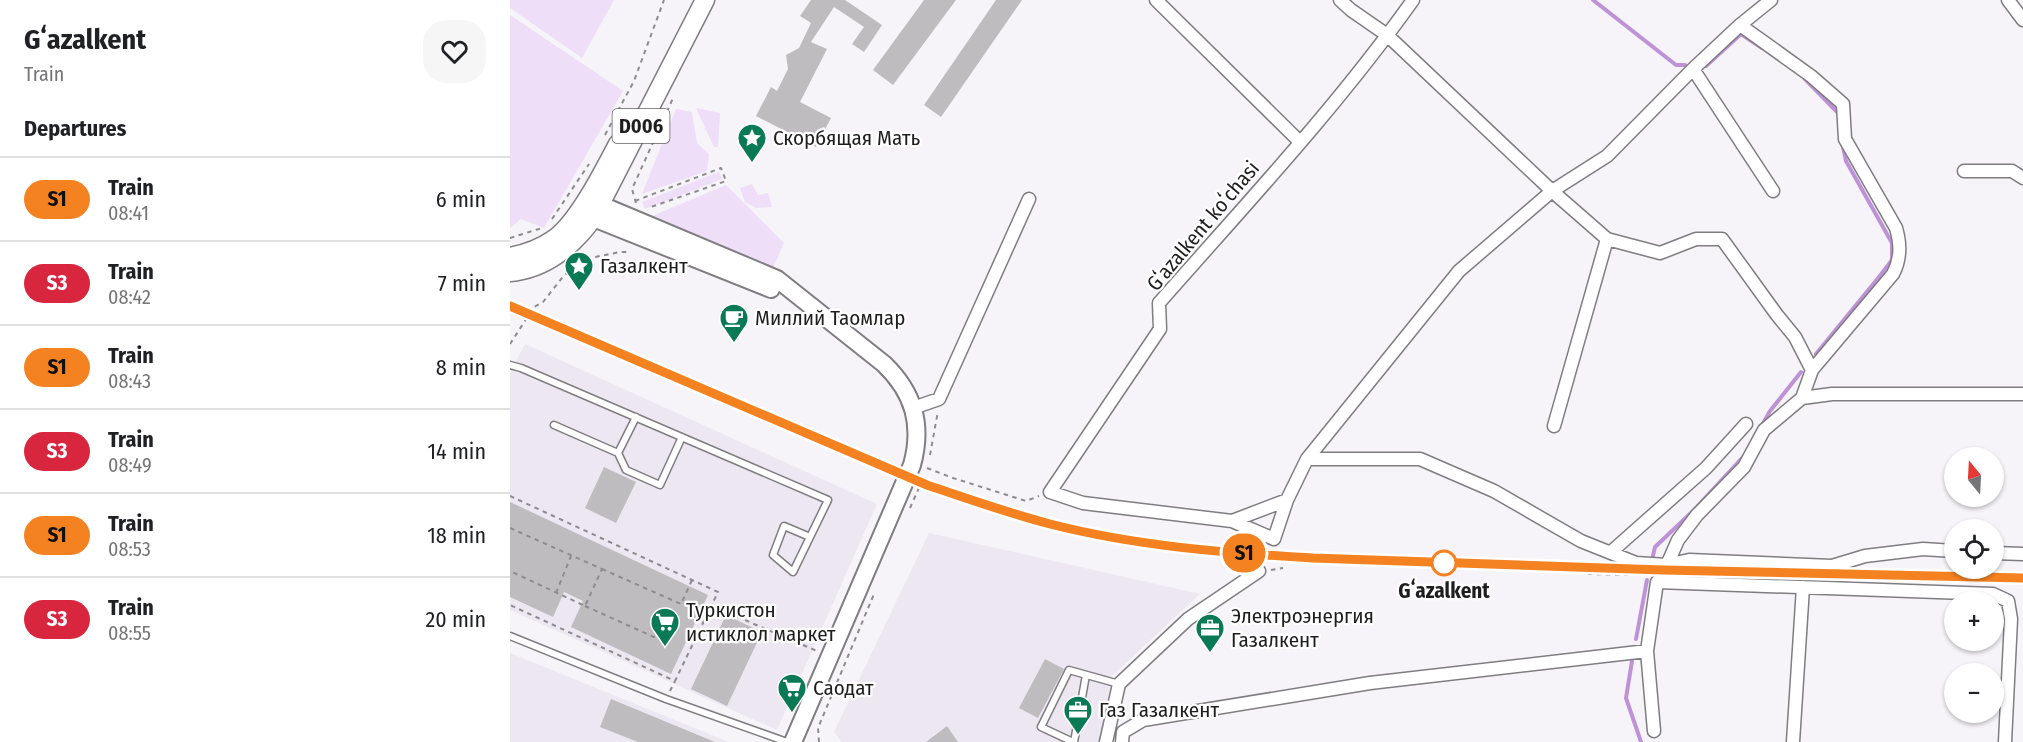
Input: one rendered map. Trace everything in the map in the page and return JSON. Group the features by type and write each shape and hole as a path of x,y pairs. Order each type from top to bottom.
{"main road":[{"name":"D006","path":"510,272 528,269 546,261 579,236 608,164 692,0"},
{"name":"D006","path":"510,257 536,250 554,240 590,208 705,0"},
{"path":"590,208 773,290 798,296 890,369 903,387 913,408 917,437 912,465 793,742"}],"street":[{"path":"1156,0 1300,142"},
{"path":"1340,0 1388,36 1552,191 1607,239 1660,254 1696,239 1722,239 1795,336 1812,370"},
{"name":"Gʻazalkent koʻchasi","path":"1050,492 1160,329 1159,303 1300,142 1388,36 1413,0"},
{"path":"1050,492 1083,503 1232,520 1274,539 1287,500 1307,459 1459,271 1552,191 1607,156 1693,69 1740,25 1771,0"},
{"path":"2008,0 2023,20"},
{"path":"1667,565 1678,540 1744,466 1764,430 1802,398 1812,370 1893,274 1898,264 1899,240 1896,228 1845,139 1843,104 1811,76 1740,25"},
{"path":"1693,69 1773,191"},
{"path":"1964,171 2012,171 2023,178"},
{"path":"913,408 939,399 1029,199"},
{"path":"1554,426 1607,239"},
{"path":"1802,398 1832,394 2023,394"},
{"path":"1611,552 1706,468 1746,424"},
{"path":"1307,459 1420,459 1494,491 1581,541 1636,563 1667,565 1689,560 1832,566 1865,556 1923,549 1944,550"},
{"path":"1232,520 1287,500"},
{"path":"2004,553 2023,554"},
{"path":"1106,742 1119,684 1188,620 1259,571"},
{"path":"1654,731 1647,651 1658,582 1993,594 2008,601 2011,619 2005,742"},
{"path":"1793,742 1803,587"},
{"path":"1122,742 1123,732 1143,720 1370,683 1647,651"}],"lane":[{"path":"510,365 828,500 793,572 773,555 784,526 810,537"},
{"path":"618,453 636,417"},
{"path":"554,425 618,453 626,470 660,485 682,437"},
{"path":"510,636 666,699 787,742"},
{"path":"1086,675 1074,742 1041,728 1069,670 1119,684"}],"path":[{"path":"604,138 634,81 664,0"},
{"path":"635,201 721,168 726,181 641,210 635,201 632,189 676,90"},
{"path":"510,238 548,226 594,157"},
{"path":"510,344 534,307 543,302 580,260 630,252"},
{"path":"929,458 938,419 939,399"},
{"path":"908,514 927,468 1026,501 1050,492"},
{"path":"510,496 718,592 675,681 510,605"},
{"path":"510,528 681,604 692,580"},
{"path":"556,592 571,555"},
{"path":"585,606 602,569"},
{"path":"510,571 665,642"},
{"path":"1588,574 1631,575"},
{"path":"819,742 818,728 877,585"},
{"path":"711,606 820,652"}],"shaded area":[{"path":"510,0 614,0 582,58 510,8"},
{"path":"510,15 623,91 544,228 521,219 510,228"},
{"path":"696,108 720,113 718,147 714,147"},
{"path":"676,109 692,112 697,143 709,154 707,171 642,194"},
{"path":"719,172 722,179 645,209 642,202"},
{"path":"752,184 758,195 768,193 772,207 756,208 745,202 740,188"},
{"path":"726,185 784,243 773,268 652,216"},
{"path":"525,344 877,504 777,730 510,610 510,373"},
{"path":"929,533 1200,594 1111,677 1103,742 842,742 834,732"},
{"path":"510,653 729,742 510,742"}],"building":[{"path":"811,0 845,0 882,25 864,52 852,44 864,27 834,7 811,42 827,49 800,102 831,118 816,147 756,116 771,87 777,91 788,69 786,55 799,48 811,23 800,16"},
{"path":"924,0 956,0 893,85 873,70"},
{"path":"996,0 1022,0 941,117 924,105"},
{"path":"604,467 636,482 616,523 585,508"},
{"path":"510,502 708,595 671,674 571,627 583,601 564,592 553,617 510,597"},
{"path":"726,615 762,632 727,706 691,689"},
{"path":"1045,659 1064,669 1038,718 1019,708"},
{"path":"611,699 715,742 638,742 600,727"},
{"path":"947,726 958,742 926,742"}],"waterway":[{"path":"1593,0 1676,65 1685,65"},
{"path":"1706,66 1741,34 1762,48"},
{"path":"1805,79 1839,114"},
{"path":"1816,354 1892,260 1892,243 1846,161 1842,142"},
{"path":"1761,427 1770,411 1801,372"},
{"path":"1652,560 1655,547 1693,511 1743,457"},
{"path":"1636,639 1647,580"},
{"path":"1632,661 1626,698 1641,742"}],"railway":[{"path":"510,306 927,485 987,506 1051,524 1116,538 1270,556 1663,570 2023,578"}],"train":[{"name":"S1","path":"510,306 893,472 987,506 1051,524 1116,538 1270,556 1313,558 1663,570 2023,578"}],"place":[{"name":"Скорбящая Мать","path":"752,164"},
{"name":"Газалкент","path":"579,292"},
{"name":"Миллий Таомлар","path":"734,344"},
{"name":"Gʻazalkent","path":"1444,563"},
{"name":"Туркистон истиклол маркет","path":"665,648"},
{"name":"Электроэнергия Газалкент","path":"1210,654"},
{"name":"Саодат","path":"792,714"},
{"name":"Газ Газалкент","path":"1078,736"}]}
